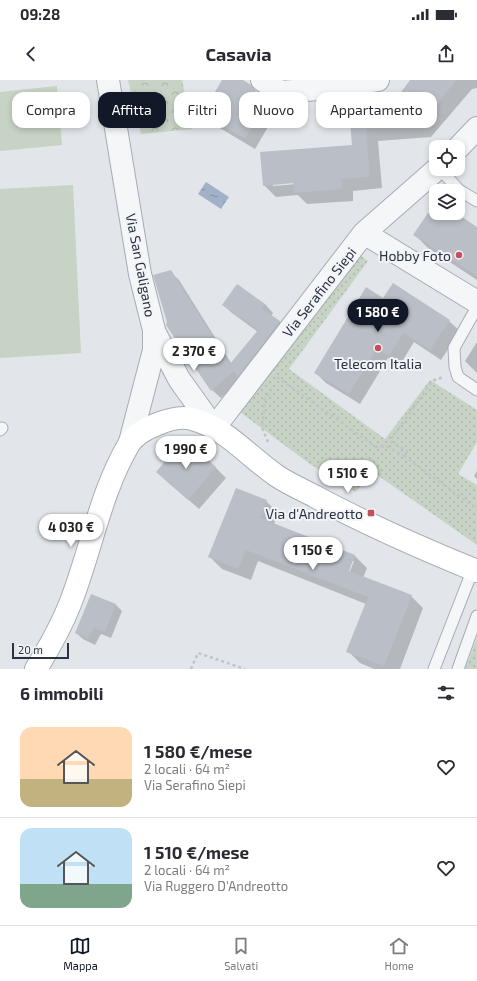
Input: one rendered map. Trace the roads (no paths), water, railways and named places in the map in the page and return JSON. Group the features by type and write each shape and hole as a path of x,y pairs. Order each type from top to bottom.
{"main road":[{"path":"130,442 150,426 178,418 191,418 214,428 277,476 366,522 475,570"},
{"name":"Via San Galigano","path":"36,669 56,637 70,603 111,480 130,442"}],"street":[{"name":"Via San Galigano","path":"108,80 140,274 154,330 154,350 130,442"},
{"path":"262,80 282,92 331,88 378,80"},
{"path":"465,141 477,128"},
{"name":"Via Serafino Siepi","path":"214,428 364,233 430,176"},
{"path":"364,233 477,302"},
{"path":"154,330 178,379 214,428"}],"lane":[{"path":"445,176 458,190 477,202"},
{"path":"477,307 454,348 455,367 458,377 477,390"},
{"path":"434,669 475,570"},
{"path":"458,669 477,616"}],"water":[{"path":"206,182 229,197 221,209 198,194"}],"place":[{"name":"Hobby Foto","path":"459,255"},
{"name":"Telecom Italia","path":"378,348"},
{"name":"Via d'Andreotto","path":"371,513"}]}
